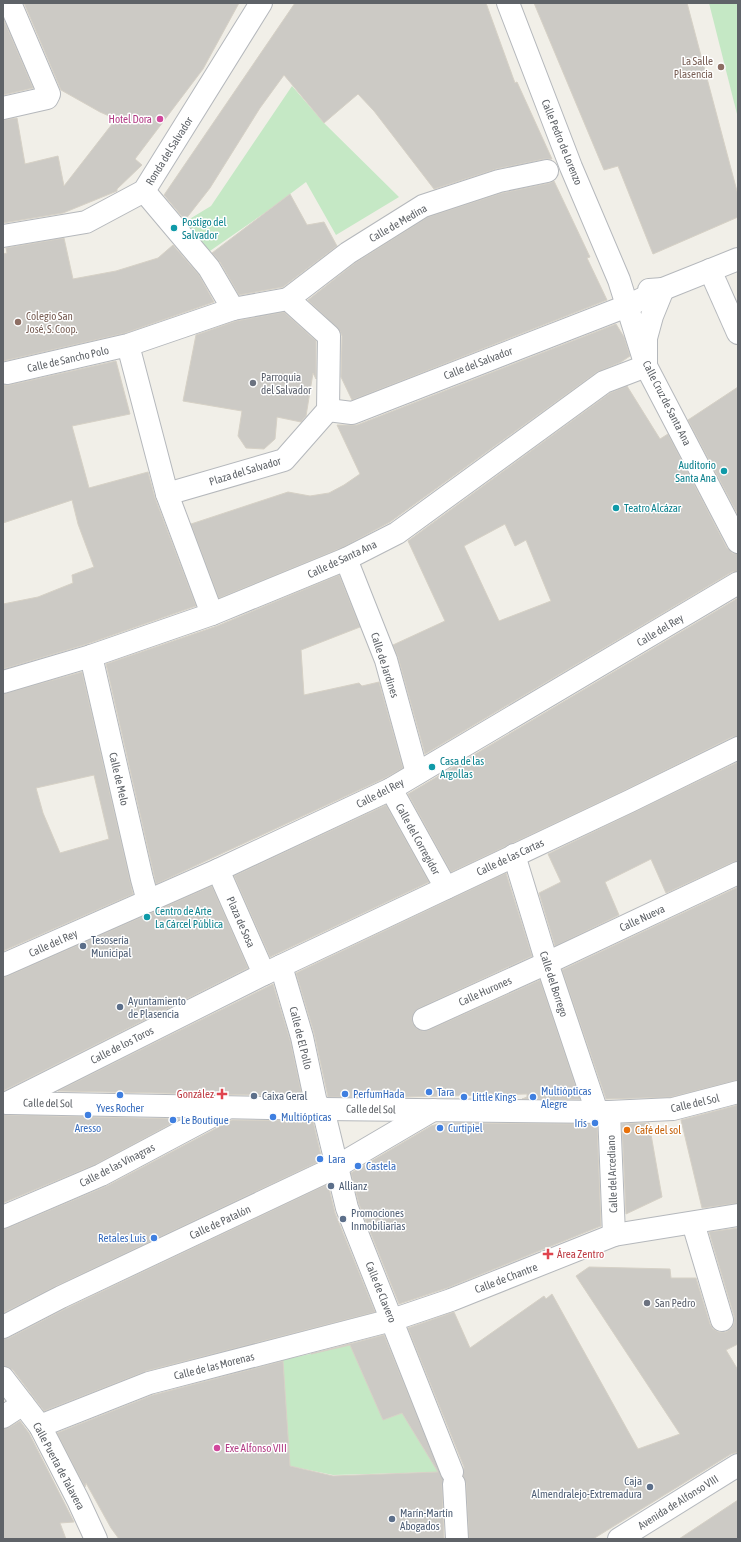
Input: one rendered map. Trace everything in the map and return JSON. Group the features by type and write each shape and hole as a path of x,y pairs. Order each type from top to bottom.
{"street":[{"path":"3,108 47,98 49,94 10,3"},
{"name":"Ronda del Salvador","path":"3,236 86,222 144,191 261,3"},
{"name":"Calle Pedro de Lorenzo","path":"508,3 571,166 619,280"},
{"name":"Calle de Medina","path":"288,299 348,253 423,206 499,181 547,171"},
{"path":"144,191 209,268 233,309"},
{"path":"619,280 639,291 663,289 738,259"},
{"path":"710,270 738,333"},
{"name":"Calle Cruz de Santa Ana","path":"619,280 646,366 738,542"},
{"path":"646,366 646,338 652,316 663,289"},
{"name":"Calle del Salvador","path":"328,410 352,413 627,306 663,289"},
{"path":"212,614 167,494 128,345 233,309 288,299 329,336 328,410"},
{"name":"Calle de Sancho Polo","path":"7,373 128,345"},
{"name":"Calle de Santa Ana","path":"3,682 91,656 212,614 346,559 397,533 604,382 646,366"},
{"name":"Plaza del Salvador","path":"167,494 284,460 328,410"},
{"name":"Calle de Jardines","path":"346,559 386,660 417,773"},
{"name":"Calle del Rey","path":"3,965 218,870 391,790 417,773 738,584"},
{"name":"Calle de Melo","path":"91,656 148,901"},
{"name":"Calle de las Cartas","path":"272,970 630,801 738,748"},
{"name":"Calle del Corregidor","path":"391,790 446,888"},
{"name":"Calle del Borrego","path":"514,855 547,963 603,1112"},
{"name":"Plaza de Sosa","path":"218,870 272,970"},
{"name":"Calle Nueva","path":"547,963 738,873"},
{"name":"Calle Hurones","path":"424,1019 547,963"},
{"name":"Calle de los Toros","path":"5,1103 272,970"},
{"name":"Calle de El Pollo","path":"272,970 302,1037 316,1103 323,1109"},
{"name":"Calle del Sol","path":"5,1103 323,1109 603,1112 673,1109 738,1092"},
{"name":"Calle de las Vinagras","path":"3,1217 101,1175 228,1107"},
{"name":"Calle de Clavero","path":"323,1109 347,1208 453,1478 457,1539"},
{"name":"Calle de Patalón","path":"3,1327 61,1297 336,1167 433,1110"},
{"name":"Calle del Arcediano","path":"603,1112 614,1235"},
{"name":"Calle de Chantre","path":"392,1320 451,1300 614,1235 693,1224 738,1215"},
{"path":"693,1224 722,1320"},
{"name":"Calle de las Morenas","path":"40,1426 149,1383 392,1320"},
{"name":"Calle Puerta de Talavera","path":"3,1378 40,1426 96,1539"},
{"path":"3,1417 23,1404"},
{"name":"Avenida de Alfonso VIII","path":"619,1539 738,1465"}],"green space":[{"path":"709,3 738,3 738,118"},
{"path":"292,86 324,123 399,197 336,235 306,182 207,253 183,223 211,206"},
{"path":"350,1345 383,1420 402,1413 438,1472 333,1475 290,1466 283,1360"}],"building":[{"path":"24,3 239,3 203,69 135,159 142,165 117,189 117,191 63,213 3,223 3,120 17,118 25,164 58,156 64,186 116,119 100,112 61,90"},
{"path":"295,3 486,3 515,83 517,82 552,159 544,159 496,169 434,189 374,111 358,94 324,123 284,75 260,108 210,188 185,220 164,195"},
{"path":"534,3 687,3 738,195 738,217 653,254 618,166 604,170"},
{"path":"3,18 33,88 3,95"},
{"path":"554,181 590,257 587,258 607,300 352,400 341,377 342,336 340,331 308,300 355,263 428,217 502,193"},
{"path":"290,194 307,225 324,222 337,246 283,287 239,295 220,262 212,253"},
{"path":"64,238 73,279 116,271 158,258 173,245 199,275 214,302 125,333 3,361 3,254 7,253 6,248"},
{"name":"Parroquia del Salvador","path":"284,312 316,341 316,379 313,373 306,416 301,422 277,417 275,439 264,449 246,448 238,436 242,411 183,401 196,335 236,321"},
{"path":"616,324 624,337 630,356 621,362 597,372 390,522 341,548 219,598 191,524 288,492 310,496 329,493 360,474 337,425 357,425"},
{"path":"116,361 130,414 72,426 89,488 148,472 155,498 196,606 87,644 3,669 3,604 38,597 73,583 72,575 94,567 78,524 72,500 3,523 3,385 10,385"},
{"path":"627,386 660,439 668,434 727,548 732,553 738,554 738,571 732,572 425,754 398,657 393,645 445,621 408,541 610,393","holes":["505,524 515,546 526,540 551,601 499,621 464,546"]},
{"name":"Auditorio Santa Ana","path":"738,387 738,515 688,420"},
{"path":"339,575 360,627 301,650 304,695 359,683 362,686 379,682 403,768 385,778 156,884 106,664 217,626"},
{"path":"738,598 738,736 732,737 625,790 451,872 408,794"},
{"path":"82,672 133,894 3,951 3,694","holes":["94,775 109,839 60,853 43,813 36,788"]},
{"path":"738,762 738,861 666,893 651,859 605,882 619,915 555,946 539,893 561,882 548,854"},
{"path":"386,805 429,882 270,957 234,876"},
{"path":"506,873 532,956 419,1008 414,1012 412,1018 413,1024 417,1029 423,1031 429,1030 540,980 580,1099 522,1099 527,1097 527,1094 328,1097 314,1033 296,973"},
{"path":"212,886 248,968 3,1091 3,977"},
{"path":"738,887 738,1080 671,1097 606,1099 562,970"},
{"path":"273,984 290,1040 302,1096 58,1091"},
{"path":"738,1105 738,1203 702,1208 681,1120"},
{"path":"3,1114 180,1119 96,1164 3,1203"},
{"path":"232,1120 313,1121 322,1160 56,1286 3,1313 3,1229 107,1186"},
{"path":"441,1123 597,1124 601,1226 447,1288 399,1304 359,1204 351,1173 431,1126"},
{"path":"649,1123 662,1197 626,1214 622,1124"},
{"path":"328,1184 335,1213 375,1312 146,1371 44,1411 13,1370 3,1366 3,1339 9,1338 67,1308"},
{"path":"738,1228 738,1344 726,1350 738,1370 738,1452 731,1454 593,1539 469,1539 466,1483 463,1476 464,1467 408,1328 454,1312 470,1348 544,1296 546,1299 552,1294 638,1449 680,1434 576,1276 589,1267 670,1269 671,1278 696,1278 710,1324 713,1329 719,1332 726,1332 731,1329 734,1323 734,1316 709,1232"},
{"path":"384,1335 443,1480 444,1539 119,1539 111,1528 86,1483 85,1487 57,1433 153,1395 283,1361 290,1466 333,1476 438,1472 402,1413 383,1420 350,1345 311,1354"},
{"path":"20,1421 29,1433 74,1522 60,1523 66,1539 3,1539 3,1429"},
{"path":"738,1500 738,1539 679,1539"}],"place":[{"name":"La Salle Plasencia","path":"721,67"},
{"name":"Hotel Dora","path":"160,119"},
{"name":"Postigo del Salvador","path":"174,228"},
{"name":"Colegio San José, S. Coop.","path":"18,322"},
{"name":"Parroquia del Salvador","path":"253,383"},
{"name":"Auditorio Santa Ana","path":"724,471"},
{"name":"Teatro Alcázar","path":"616,508"},
{"name":"Casa de las Argollas","path":"432,767"},
{"name":"Centro de Arte La Cárcel Pública","path":"147,917"},
{"name":"Tesosería Municipal","path":"83,946"},
{"name":"Ayuntamiento de Plasencia","path":"120,1007"},
{"name":"Tara","path":"429,1092"},
{"name":"González","path":"222,1094"},
{"name":"PerfumHada","path":"345,1094"},
{"name":"Yves Rocher","path":"120,1095"},
{"name":"Caixa Geral","path":"254,1096"},
{"name":"Little Kings","path":"464,1097"},
{"name":"Multiópticas Alegre","path":"533,1097"},
{"name":"Aresso","path":"88,1115"},
{"name":"Multiópticas","path":"273,1117"},
{"name":"Le Boutique","path":"173,1120"},
{"name":"Iris","path":"595,1123"},
{"name":"Curtipiel","path":"440,1128"},
{"name":"Café del sol","path":"627,1130"},
{"name":"Lara","path":"320,1159"},
{"name":"Castela","path":"358,1166"},
{"name":"Allianz","path":"331,1186"},
{"name":"Promociones Inmobiliarias","path":"343,1219"},
{"name":"Retales Luis","path":"154,1238"},
{"name":"Área Zentro","path":"548,1254"},
{"name":"San Pedro","path":"647,1303"},
{"name":"Exe Alfonso VIII","path":"217,1448"},
{"name":"Caja Almendralejo-Extremadura","path":"650,1487"},
{"name":"Marín-Martín Abogados","path":"392,1519"}]}
